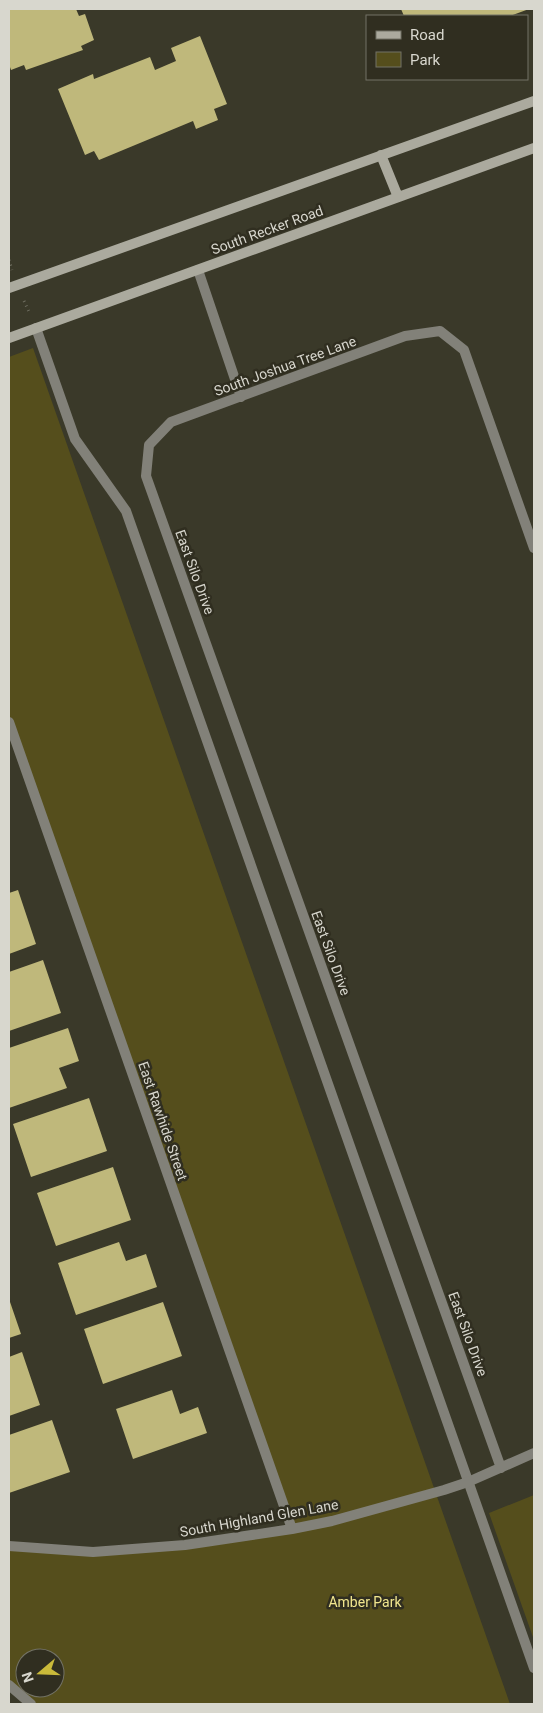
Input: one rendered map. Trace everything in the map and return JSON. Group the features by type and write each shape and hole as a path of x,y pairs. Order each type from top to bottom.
{"main road":[{"path":"9,288 534,101"},
{"name":"South Recker Road","path":"9,338 534,148"},
{"path":"382,155 398,197"}],"street":[{"path":"198,270 241,396"},
{"path":"36,328 75,439 126,511 534,1668"},
{"name":"South Joshua Tree Lane","path":"149,445 171,422 405,336 440,331 464,350 534,548"},
{"name":"East Silo Drive","path":"149,445 146,476 501,1468"},
{"name":"East Rawhide Street","path":"9,722 292,1529"},
{"name":"South Highland Glen Lane","path":"9,1546 93,1552 185,1545 292,1529 332,1521 468,1482 534,1453"},
{"path":"9,1684 31,1704"}],"green space":[{"name":"Amber Park","path":"33,348 510,1704 31,1704 24,1698 65,1698 65,1648 15,1648 15,1690 9,1685 9,1546 93,1552 292,1529 9,722 9,357"},
{"path":"534,1495 534,1640 489,1513"}],"building":[{"path":"9,9 76,9 79,16 85,14 94,40 81,46 83,50 26,70 24,65 11,70 9,64"},
{"path":"401,9 529,9 513,15 404,15"},
{"path":"200,36 227,104 214,109 218,120 196,129 193,121 99,160 94,151 85,155 58,89 93,74 94,79 150,57 155,70 176,61 171,48"},
{"path":"18,890 36,944 9,954 9,893"},
{"path":"43,960 61,1013 9,1031 9,972"},
{"path":"68,1028 79,1061 59,1068 67,1088 9,1108 9,1048"},
{"path":"89,1098 107,1151 31,1177 13,1124"},
{"path":"113,1167 131,1220 56,1246 37,1193"},
{"path":"119,1242 126,1261 146,1254 157,1287 76,1315 58,1263"},
{"path":"9,1299 21,1334 9,1338"},
{"path":"163,1302 182,1356 103,1384 84,1329"},
{"path":"22,1352 40,1405 9,1416 9,1357"},
{"path":"172,1390 180,1414 198,1407 207,1433 133,1459 116,1409"},
{"path":"52,1420 70,1472 9,1493 9,1435"}]}
